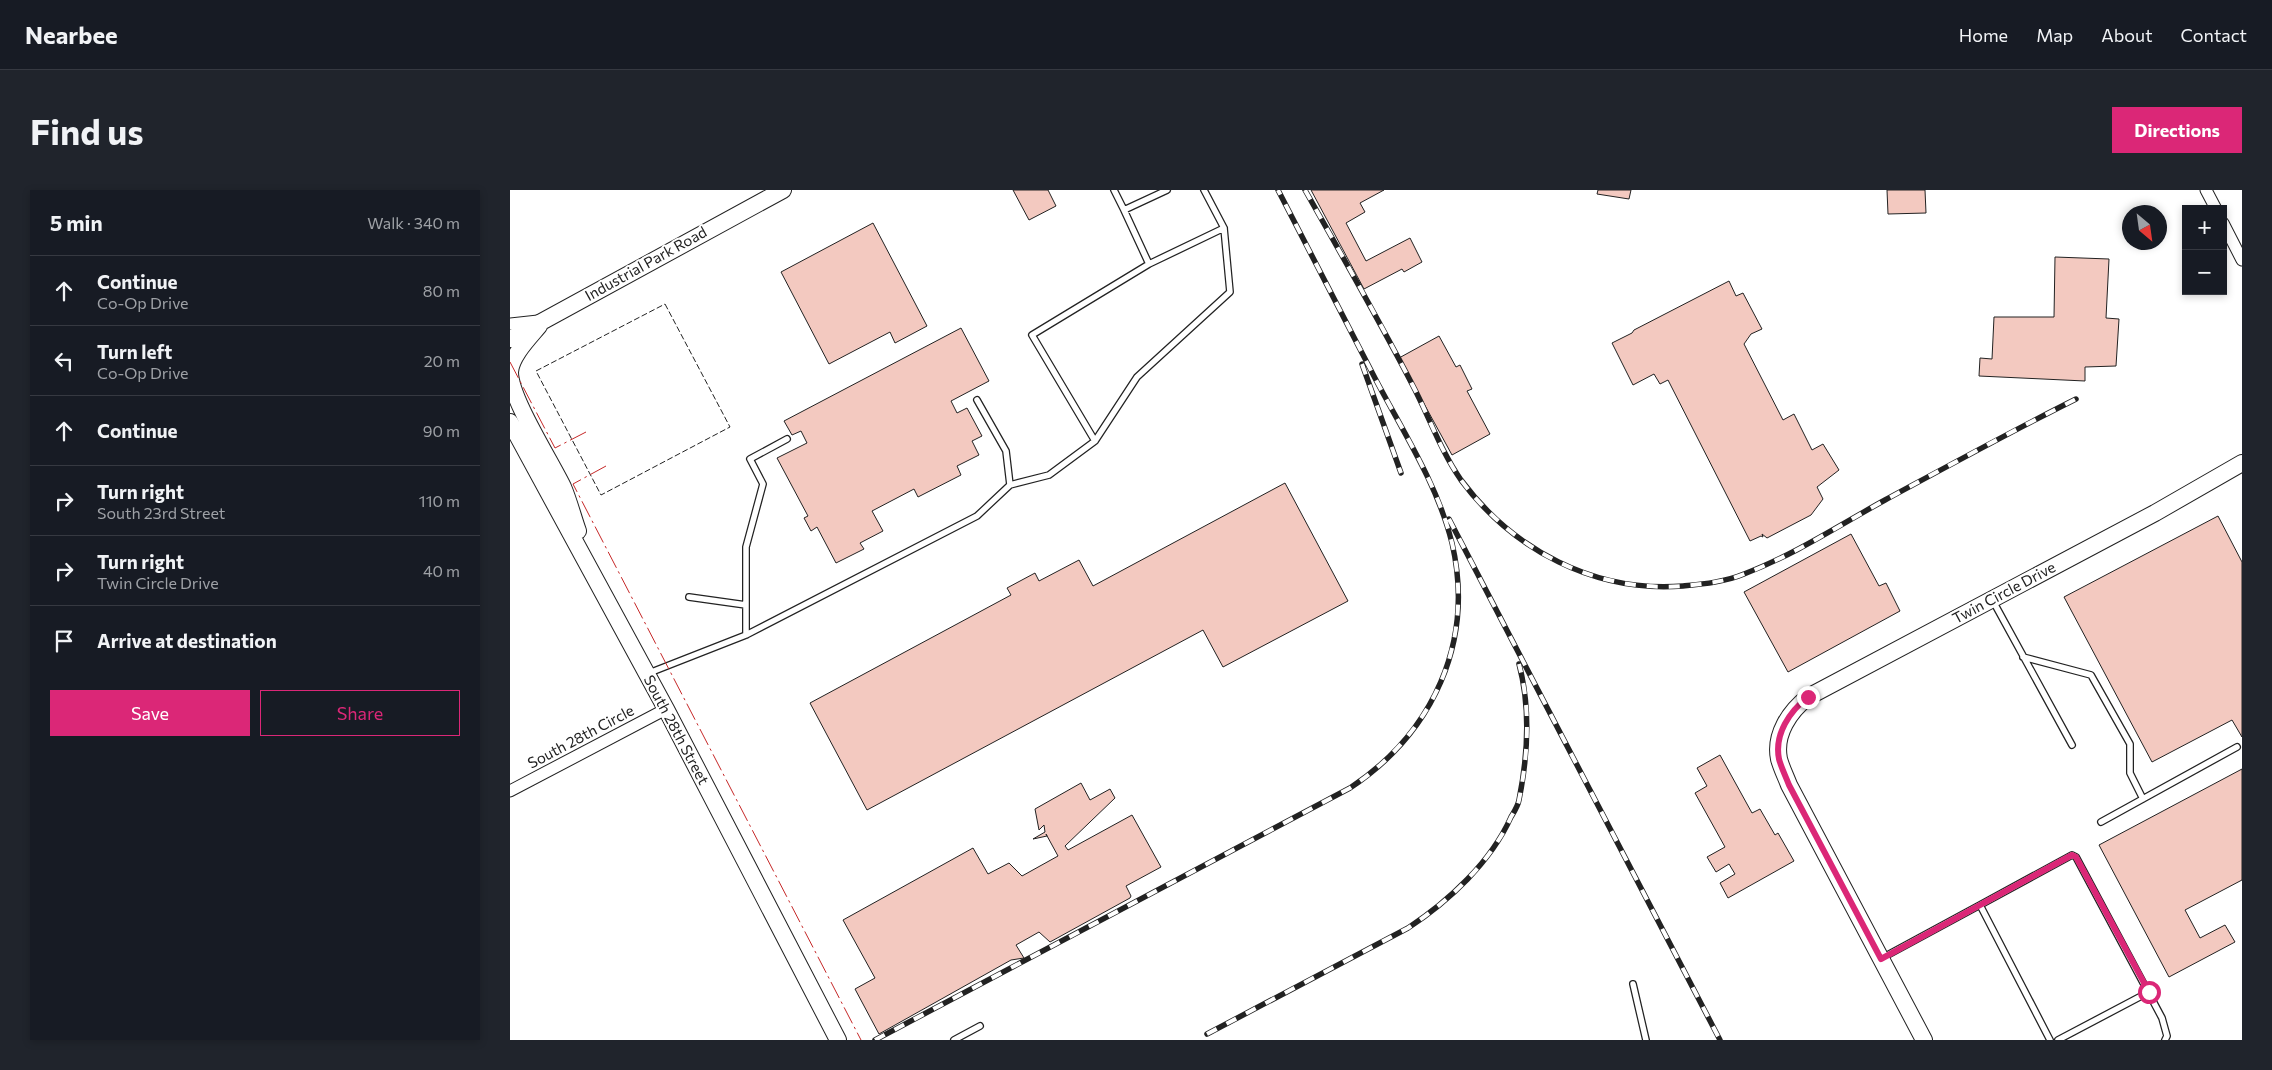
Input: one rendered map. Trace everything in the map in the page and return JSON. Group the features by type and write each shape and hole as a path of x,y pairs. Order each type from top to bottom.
{"street":[{"name":"Industrial Park Road","path":"510,339 783,190"},
{"path":"2206,190 2214,205"},
{"path":"2227,231 2242,260"},
{"path":"510,324 543,321"},
{"path":"543,321 514,361 510,370 511,381 519,403 564,488 589,566"},
{"name":"South 28th Street","path":"510,422 666,709 838,1040"},
{"name":"Twin Circle Drive","path":"1881,959 1789,785 1779,759 1781,736 1786,720 1795,707 1808,697 2146,517 2242,463"},
{"name":"South 28th Circle","path":"510,791 666,709"},
{"path":"1881,959 1924,1040"}],"lane":[{"path":"1114,190 1149,264"},
{"path":"1124,210 1167,190"},
{"path":"647,674 746,635 977,516 1010,486 1049,475 1094,440 1137,377 1230,292 1224,228 1204,190"},
{"path":"1094,440 1032,335 1149,264 1224,228"},
{"path":"977,400 1006,451 1010,486"},
{"path":"746,635 746,548 763,484 750,459 787,439"},
{"path":"689,597 746,605"},
{"path":"1992,599 2072,745"},
{"path":"2023,657 2091,675 2130,744 2130,773 2143,798"},
{"path":"2101,822 2236,747"},
{"path":"1881,959 2072,855 2076,857 2149,992 2162,1018 2166,1036 2165,1040"},
{"path":"1980,905 2050,1040"},
{"path":"1633,984 1646,1040"},
{"path":"2058,1040 2149,992"},
{"path":"954,1040 980,1026"}],"building":[{"path":"1013,190 1048,190 1056,206 1029,220"},
{"path":"1311,190 1384,190 1360,203 1365,212 1346,223 1366,261 1410,238 1422,262 1404,272 1402,269 1364,289"},
{"path":"1598,190 1631,190 1629,199 1597,194"},
{"path":"1887,190 1925,190 1926,213 1888,214"},
{"path":"873,223 927,326 895,343 890,332 829,364 781,272"},
{"path":"2055,257 2109,259 2106,318 2119,319 2116,366 2085,367 2085,381 1979,376 1980,358 1992,359 1994,317 2054,317"},
{"path":"1729,281 1736,296 1743,293 1762,329 1751,334 1744,344 1783,420 1794,414 1812,450 1823,444 1839,470 1817,487 1823,499 1811,515 1767,538 1762,534 1763,537 1761,536 1750,541 1668,380 1660,384 1654,374 1633,385 1612,343"},
{"path":"961,328 989,381 951,401 957,413 967,408 982,436 972,441 979,455 957,466 961,475 918,497 914,489 872,511 883,531 860,543 864,549 836,563 817,527 811,531 804,518 808,516 777,458 807,443 801,431 792,435 784,421"},
{"path":"1439,336 1456,367 1460,365 1472,389 1467,391 1490,434 1452,455 1399,358"},
{"path":"1285,483 1348,601 1223,667 1203,630 867,810 810,703 1011,595 1007,588 1035,573 1039,581 1079,560 1093,586"},
{"path":"2218,516 2242,562 2242,737 2232,720 2152,762 2064,597"},
{"path":"1851,534 1879,586 1886,583 1900,611 1788,672 1744,592"},
{"path":"1720,755 1752,813 1760,809 1775,835 1778,833 1794,861 1728,898 1720,883 1735,874 1729,864 1716,872 1707,857 1725,847 1695,793 1707,786 1697,768"},
{"path":"2242,769 2242,880 2185,910 2200,938 2225,925 2235,942 2169,977 2099,845"},
{"path":"1081,783 1090,800 1110,789 1115,798 1065,846 1068,850 1132,815 1161,867 1126,886 1131,896 1130,898 1050,942 1039,932 1016,945 1024,958 1011,960 879,1034 855,989 875,978 843,920 973,848 988,874 1009,863 1022,876 1058,856 1046,834 1047,836 1033,839 1045,832 1044,825 1039,830 1035,809"}],"railway":[{"path":"875,1040 1350,788 1379,766 1404,740 1425,712 1441,682 1452,650 1457,615 1458,580 1452,543 1446,522 1419,460 1278,190"},
{"path":"1305,190 1386,335 1447,457 1461,480 1482,505 1505,527 1531,546 1558,562 1588,574 1618,582 1650,586 1683,586 1737,577 1798,549 1932,474 2076,399"},
{"path":"1362,364 1401,473"},
{"path":"1449,519 1720,1040"},
{"path":"1207,1034 1408,928 1439,906 1480,865 1503,834 1519,800 1527,732 1527,715 1519,664"}],"fence":[{"path":"665,304 730,427 601,495 536,371 665,304"}],"power":[{"path":"510,362 555,448 586,432"},
{"path":"606,466 573,484 861,1040"}],"route":[{"path":"1808,697 1795,707 1786,720 1781,736 1779,759 1789,785 1881,959 2072,855 2076,857 2149,992"}]}
